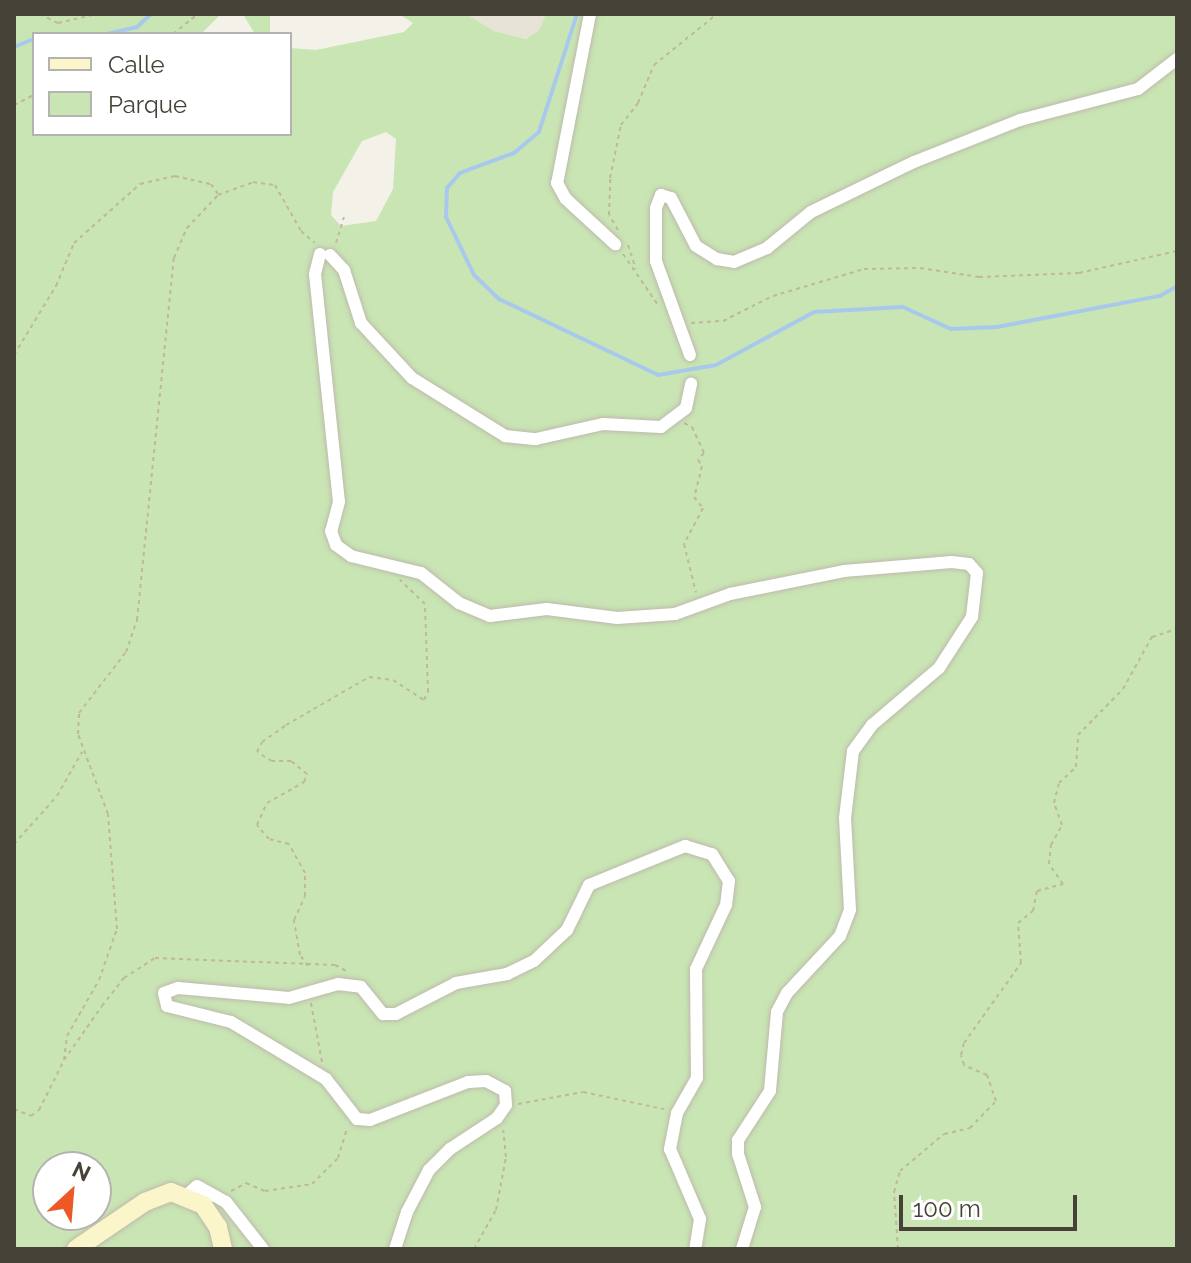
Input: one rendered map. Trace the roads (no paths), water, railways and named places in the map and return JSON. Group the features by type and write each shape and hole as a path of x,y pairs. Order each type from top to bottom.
{"main road":[{"path":"76,1249 154,1197 187,1195 214,1220 223,1249"}],"street":[{"path":"590,14 557,183 572,205 615,244"},
{"path":"690,355 681,322 656,261 656,208 661,195 671,198 696,246 717,259 734,262 767,248 811,212 914,162 1020,120 1138,89 1177,59"},
{"path":"691,384 688,403 676,419 655,429 603,424 536,439 505,436 412,378 361,323 344,270 325,254 315,274 339,502 332,538 351,556 421,573 459,603 490,616 547,609 581,616 659,616 730,594 844,571 962,562 974,567 978,579 972,617 939,668 872,725 853,751 845,818 850,910 840,936 787,993 777,1012 770,1091 738,1140 738,1154 755,1207 753,1227 742,1249"},
{"path":"395,1249 407,1212 429,1170 450,1149 500,1115 505,1091 486,1081 429,1094 370,1120 357,1119 326,1079 231,1022 173,1008 163,997 178,988 262,998 307,995 326,985 361,987 388,1015 456,983 507,974 547,953 595,880 678,848 702,849 722,865 729,890 696,969 697,1078 677,1113 671,1160 700,1219 695,1249"},
{"path":"187,1195 197,1186 223,1200 263,1249"}],"waterway":[{"path":"116,32 137,27 151,14"},
{"path":"577,14 539,132 514,153 460,173 447,188 446,217 474,275 499,299 658,375 716,365 814,312 903,307 951,329 997,327 1160,296 1177,286"},
{"path":"14,47 32,40"}]}
